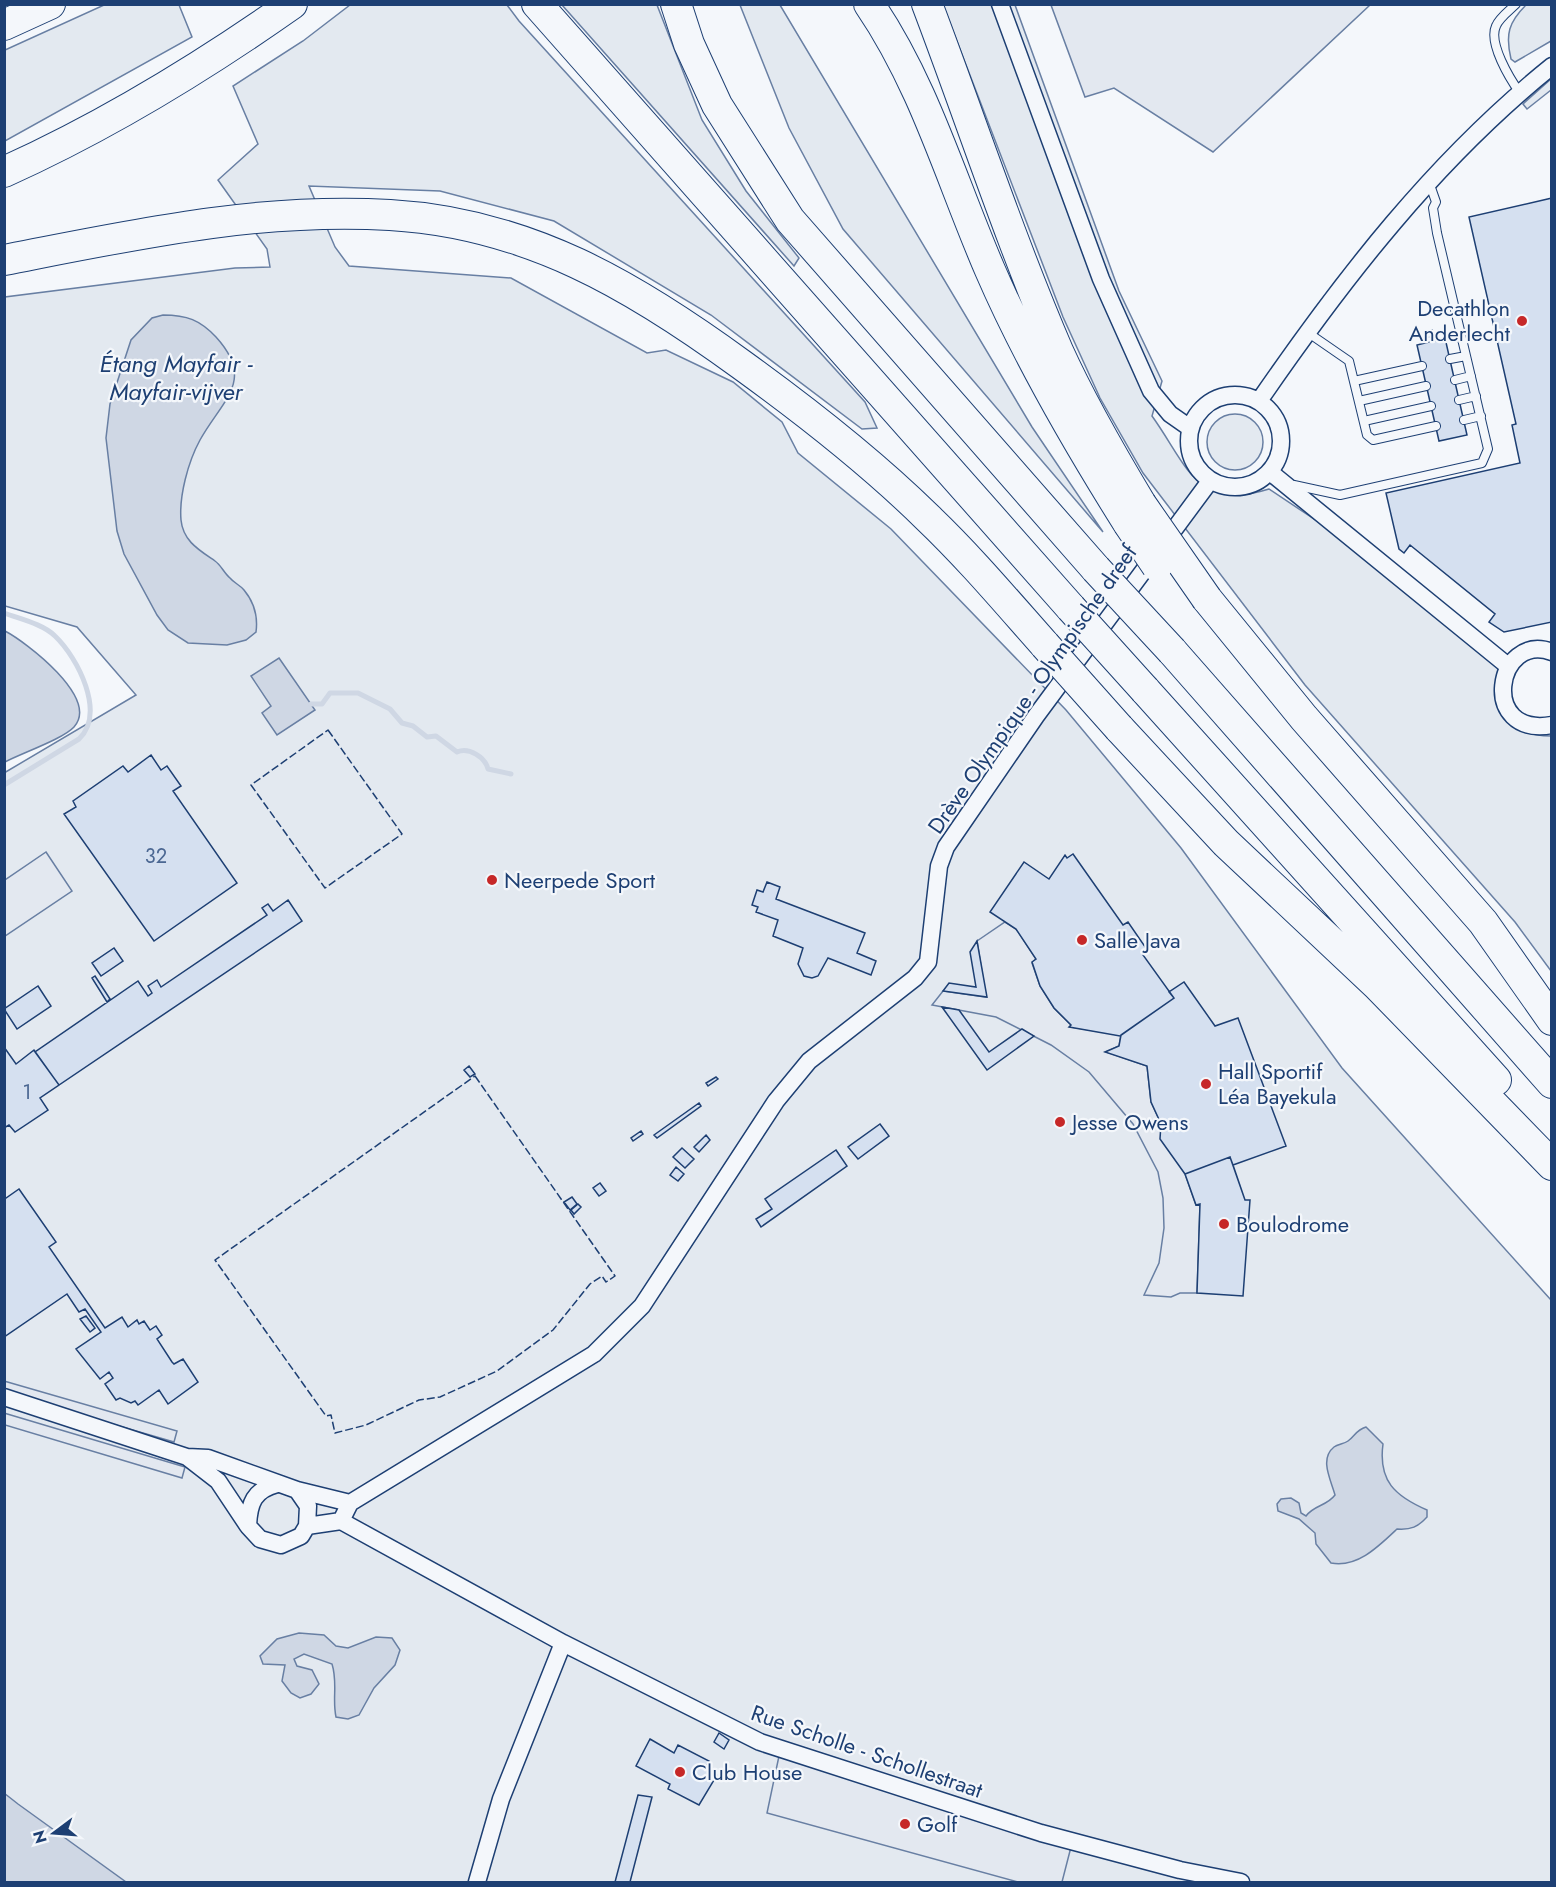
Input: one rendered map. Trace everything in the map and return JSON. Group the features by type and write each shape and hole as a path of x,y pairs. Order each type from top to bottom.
{"highway":[{"path":"4,25 50,4"},
{"path":"4,172 75,138 176,81 292,4"},
{"path":"537,4 1071,608 1551,1142"},
{"path":"676,4 689,45 717,105 790,220 1096,570 1172,651 1551,1083"},
{"path":"869,4 885,27 925,104 990,270 1011,316 1096,471 1134,513 1291,731 1551,1022"},
{"path":"927,4 1020,257 1059,352 1134,513"},
{"path":"4,260 145,233 239,219 304,215 391,215 467,225 545,248 610,278 689,326 789,399 879,472 968,559 1119,728 1226,843 1377,985 1551,1165"}],"street":[{"path":"1000,4 1101,279 1150,391 1170,414 1190,428"},
{"path":"1259,401 1307,332 1381,236 1429,182 1551,66"},
{"path":"1239,395 1259,401 1272,412 1279,426 1282,442 1279,458 1270,472 1258,482 1242,488 1225,487 1210,481 1198,470 1190,455 1190,428 1196,416 1217,398 1239,395"},
{"path":"1270,472 1288,484 1508,666"},
{"name":"Drève Olympique - Olympische dreef","path":"350,1503 594,1354 642,1306 776,1101 809,1061 915,978 928,962 939,866 946,847 1032,721 1210,481"},
{"path":"1551,652 1544,649 1524,653 1508,666 1502,681 1502,698 1510,713 1523,723 1539,728 1551,725"},
{"path":"4,1397 187,1457 208,1458 264,1477 277,1484 350,1503 341,1521 307,1526"},
{"path":"187,1457 218,1481 248,1526 260,1539 281,1545 301,1536 307,1526 308,1506 297,1490"},
{"path":"248,1526 249,1506 255,1495 265,1487 277,1484"},
{"name":"Rue Scholle - Schollestraat","path":"341,1521 563,1643 760,1742 1041,1833 1180,1870 1241,1882"},
{"path":"477,1882 501,1799 563,1643"}],"lane":[{"path":"1516,4 1496,25 1494,35 1505,73 1520,93"},
{"path":"1288,484 1340,495 1482,463 1488,449 1437,233 1434,208 1436,202 1429,182"},
{"path":"1307,332 1349,361 1367,435 1373,440 1436,426"},
{"path":"1450,359 1466,356"},
{"path":"1354,381 1422,366"},
{"path":"1455,380 1471,376"},
{"path":"1359,401 1426,386"},
{"path":"1460,400 1476,396"},
{"path":"1364,421 1431,406"},
{"path":"1464,420 1480,416"}],"shaded area":[{"path":"1051,4 1370,5 1213,152 1114,88 1085,97"},
{"path":"104,5 179,5 192,37 5,141 5,50"},
{"path":"350,5 507,5 519,21 865,402 877,428 862,429 711,315 554,221 440,191 309,186 335,247 349,266 511,278 647,353 666,350 733,382 782,422 798,453 891,529 1066,710 1181,848 1342,1068 1551,1300 1551,1882 5,1882 4,773 136,695 77,627 5,606 5,297 235,268 270,267 267,249 218,180 258,144 233,86 303,41"},
{"path":"562,5 657,5 702,120 746,191 799,258 794,266"},
{"path":"740,5 780,5 1032,427 1103,532 843,229 789,128"},
{"path":"943,5 1015,5 1119,291 1162,381 1152,416 1186,467 1209,489 1225,494 1244,495 1269,489 1320,523 1498,666 1500,707 1512,725 1522,731 1551,736 1551,971 1515,922 1305,685 1143,473 1100,398 1063,317"},
{"path":"1526,5 1551,5 1551,41 1515,62 1511,59 1508,42 1510,29"},
{"path":"1551,79 1551,90 1527,109 1523,104"},
{"path":"1235,414 1246,416 1255,422 1261,431 1263,442 1261,453 1255,462 1246,468 1235,470 1224,468 1215,462 1209,453 1207,442 1209,431 1215,422 1224,416"},
{"path":"46,852 72,891 5,936 5,880"},
{"path":"1005,922 1016,929 1036,959 1032,963 1040,986 1054,1008 1071,1025 1070,1027 1121,1035 1119,1046 1106,1052 1147,1066 1151,1102 1185,1174 1196,1205 1200,1204 1197,1293 1180,1293 1171,1297 1144,1295 1159,1263 1164,1228 1163,1198 1158,1172 1133,1124 1089,1072 1051,1045 996,1017 932,1005 943,991 986,997 977,941"},
{"path":"4,1381 177,1431 174,1442 5,1393"},
{"path":"4,1413 185,1467 182,1478 5,1425"},
{"name":"Golf","path":"779,1756 1071,1847 1062,1882 1018,1882 767,1813"}],"water":[{"name":"Étang Mayfair - Mayfair-vijver","path":"163,315 186,317 204,326 228,352 233,366 234,378 231,390 200,440 192,458 185,479 181,511 182,527 188,539 242,588 253,605 256,615 256,632 246,640 227,645 188,643 168,630 157,615 124,554 117,531 106,438 110,404 131,340 152,318"},
{"path":"5,631 57,672 77,701 79,715 69,732 5,762"},
{"path":"279,658 315,710 277,735 262,713 271,706 251,676"},
{"path":"1366,1427 1383,1444 1383,1468 1391,1486 1406,1499 1427,1510 1427,1517 1414,1527 1397,1529 1367,1555 1341,1564 1331,1563 1316,1544 1315,1533 1299,1519 1278,1511 1277,1504 1281,1499 1291,1498 1299,1503 1301,1513 1306,1516 1332,1499 1335,1495 1329,1476 1327,1457 1334,1447 1346,1442"},
{"path":"299,1633 324,1635 336,1646 348,1648 376,1637 392,1638 400,1650 395,1665 374,1688 359,1715 348,1719 336,1717 335,1678 332,1664 304,1654 294,1659 297,1666 312,1670 319,1684 311,1694 300,1698 291,1693 282,1681 285,1665 263,1664 260,1656 277,1639"},
{"path":"4,1793 18,1804 126,1882 5,1882"}],"building":[{"name":"Decathlon Anderlecht","path":"1552,198 1552,622 1504,632 1489,622 1495,614 1410,545 1404,553 1399,549 1386,493 1520,463 1512,425 1516,424 1469,217"},
{"path":"1432,330 1434,336 1425,338 1424,332"},
{"path":"1445,338 1467,435 1439,441 1417,345"},
{"path":"151,755 161,770 167,766 181,786 173,791 237,883 154,941 64,814 76,807 73,801 123,766 128,772"},
{"name":"Salle Java","path":"1073,854 1123,925 1128,922 1148,951 1143,955 1174,998 1120,1036 1069,1027 1071,1025 1054,1008 1040,986 1032,962 1036,959 1016,929 990,912 1024,862 1049,879 1065,855 1067,858"},
{"path":"767,882 780,887 776,899 865,933 857,953 876,961 871,975 828,958 818,976 812,978 804,976 798,964 803,948 773,936 778,920 756,912 758,907 752,905 757,890 763,892"},
{"path":"288,900 302,921 59,1085 35,1052 138,981 148,996 152,993 148,986 157,980 161,987 267,915 262,908 268,904 273,911"},
{"path":"977,941 987,997 943,991 949,983 976,987 970,952"},
{"path":"114,948 123,961 101,976 92,963"},
{"path":"95,976 110,999 107,1002 92,978"},
{"name":"Hall Sportif Léa Bayekula","path":"1184,982 1215,1026 1238,1018 1286,1146 1233,1165 1230,1157 1185,1174 1160,1139 1161,1124 1151,1102 1147,1066 1105,1052 1119,1046 1121,1035 1174,998 1169,992"},
{"name":"Hall Sportif Léa Bayekula","path":"1184,982 1215,1026 1238,1018 1286,1146 1233,1165 1245,1200 1250,1200 1243,1296 1197,1293 1200,1204 1196,1205 1185,1174 1160,1139 1161,1124 1151,1102 1147,1066 1105,1052 1119,1046 1121,1035 1174,998 1169,992"},
{"path":"38,986 51,1006 17,1029 4,1009"},
{"path":"942,1007 959,1010 989,1052 1022,1029 1034,1036 987,1070"},
{"path":"4,1047 16,1064 34,1050 59,1085 40,1098 48,1110 15,1132 9,1125 4,1128"},
{"path":"469,1066 475,1074 470,1077 464,1070"},
{"path":"716,1077 718,1079 708,1086 706,1083"},
{"path":"699,1103 701,1106 657,1138 654,1135"},
{"path":"880,1124 889,1136 858,1159 848,1147"},
{"path":"641,1131 643,1134 633,1141 631,1138"},
{"path":"706,1135 710,1140 699,1152 694,1147"},
{"path":"682,1148 694,1159 685,1168 673,1157"},
{"path":"836,1150 847,1166 761,1227 756,1219 772,1209 765,1199"},
{"name":"Boulodrome","path":"1230,1157 1245,1200 1250,1200 1243,1296 1197,1293 1200,1204 1196,1205 1185,1174"},
{"path":"676,1167 684,1174 678,1181 670,1175"},
{"path":"600,1183 606,1191 599,1196 593,1188"},
{"path":"19,1189 56,1242 49,1247 105,1328 122,1317 128,1327 137,1320 139,1324 144,1321 150,1330 156,1326 162,1335 157,1339 172,1362 174,1364 183,1359 198,1382 168,1404 159,1390 138,1405 135,1401 131,1403 120,1398 116,1400 105,1384 113,1378 109,1372 100,1379 76,1349 101,1332 85,1309 79,1312 67,1294 4,1337 4,1196 6,1198"},
{"path":"572,1197 577,1204 570,1210 564,1202"},
{"path":"578,1204 581,1207 574,1214 571,1210"},
{"path":"86,1316 95,1328 90,1332 80,1319"},
{"path":"719,1733 729,1740 724,1749 714,1742"},
{"name":"Club House","path":"650,1739 674,1753 678,1745 709,1761 705,1769 717,1775 699,1805 668,1789 670,1784 636,1766"},
{"path":"638,1795 652,1797 630,1882 615,1882"}],"waterway":[{"path":"4,613 44,628 64,646 80,671 86,686 90,715 87,728 79,739 4,785"},
{"path":"311,704 322,704 330,693 358,693 390,709 402,723 413,726 427,737 436,736 457,752 466,751 476,754 484,761 488,769 511,774"}],"fence":[{"path":"328,730 402,834 325,888 251,785 328,730"},
{"path":"475,1076 615,1276 606,1282 602,1276 590,1284 553,1330 497,1371 440,1397 419,1400 366,1425 335,1433 331,1415 326,1416 215,1260 475,1076"}],"place":[{"name":"Decathlon Anderlecht","path":"1522,321"},
{"name":"Neerpede Sport","path":"492,880"},
{"name":"Salle Java","path":"1082,940"},
{"name":"Hall Sportif Léa Bayekula","path":"1206,1084"},
{"name":"Jesse Owens","path":"1060,1122"},
{"name":"Boulodrome","path":"1224,1224"},
{"name":"Club House","path":"680,1772"},
{"name":"Golf","path":"905,1824"}]}
